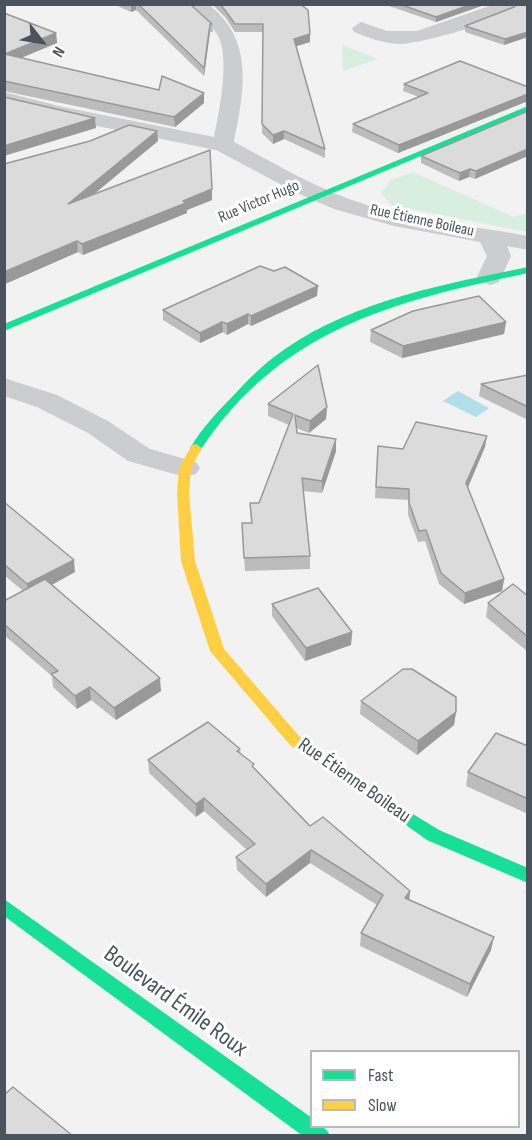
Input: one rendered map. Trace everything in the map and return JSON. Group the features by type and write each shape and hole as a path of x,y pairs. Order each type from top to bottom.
{"street":[{"path":"195,4 221,25 231,45 229,119 223,145"},
{"path":"361,28 387,37 403,38 432,33 512,4"},
{"name":"Rue Étienne Boileau","path":"4,98 223,145 318,194 390,217 528,243"},
{"name":"Rue Victor Hugo","path":"4,328 318,194 528,108"},
{"path":"91,140 127,126"},
{"path":"489,235 499,256 490,277"},
{"name":"Rue Étienne Boileau","path":"528,270 442,287 372,309 298,345 260,374 203,435 185,468 183,493 188,561 217,651 295,741 433,835 528,876"},
{"path":"4,386 47,401 88,422 139,454 185,468"},
{"name":"Boulevard Émile Roux","path":"4,906 320,1136"}],"green space":[{"path":"342,45 378,59 343,71"},
{"path":"413,172 514,217 527,213 527,232 391,205 381,193 391,180"}],"water":[{"path":"458,391 489,408 476,417 443,401"}],"building":[{"path":"138,4 190,4 212,24 210,24 204,68"},
{"path":"220,4 300,4 308,10 310,34 294,39 325,149 284,131 273,135 262,124 263,24 235,24"},
{"path":"399,4 472,4 436,17"},
{"path":"518,4 528,4 528,32 505,39 465,26 514,7"},
{"path":"4,13 56,33 5,54 159,90 162,76 204,93 174,117 4,81"},
{"path":"460,61 528,87 528,94 399,145 353,124 428,93 404,84"},
{"path":"4,97 95,118 4,146"},
{"path":"528,111 528,149 476,171 470,169 460,173 421,156"},
{"path":"129,125 157,131 68,204 210,150 212,189 183,201 186,203 82,244 77,241 4,272 4,164 90,141"},
{"path":"260,266 274,271 285,267 318,286 251,316 248,314 227,324 222,322 200,333 163,310"},
{"path":"479,296 506,322 403,346 371,330 413,311"},
{"path":"318,365 327,407 310,421 295,415 297,433 336,439 322,481 302,478 310,556 244,558 242,523 252,523 250,503 259,503 293,414 268,404"},
{"path":"528,375 528,407 481,384"},
{"path":"416,422 487,436 466,483 504,579 465,593 441,573 426,530 419,531 409,503 409,489 376,487 378,446 403,449"},
{"path":"4,502 74,560 27,584 4,564"},
{"path":"45,579 160,678 114,708 90,687 75,696 51,674 58,671 4,624 4,601"},
{"path":"513,584 528,596 528,637 488,603"},
{"path":"318,588 352,632 306,648 272,604"},
{"path":"403,669 412,669 456,697 456,712 418,741 361,701"},
{"path":"208,722 240,749 237,751 254,764 252,766 310,826 323,817 410,891 405,898 494,937 470,984 361,933 383,895 311,850 266,884 236,857 255,844 204,798 196,804 148,760"},
{"path":"496,733 528,746 528,799 468,772"},
{"path":"13,1087 73,1136 4,1136 4,1095"}],"traffic: fast":[{"path":"4,328 528,108"},
{"path":"196,448 213,424 264,371 280,357 325,330 353,317 410,297 528,270"},
{"path":"395,809 433,835 528,876"},
{"path":"4,906 320,1136"}],"traffic: slow":[{"path":"196,448 185,468 183,493 188,561 217,651 295,741 395,809"}]}
